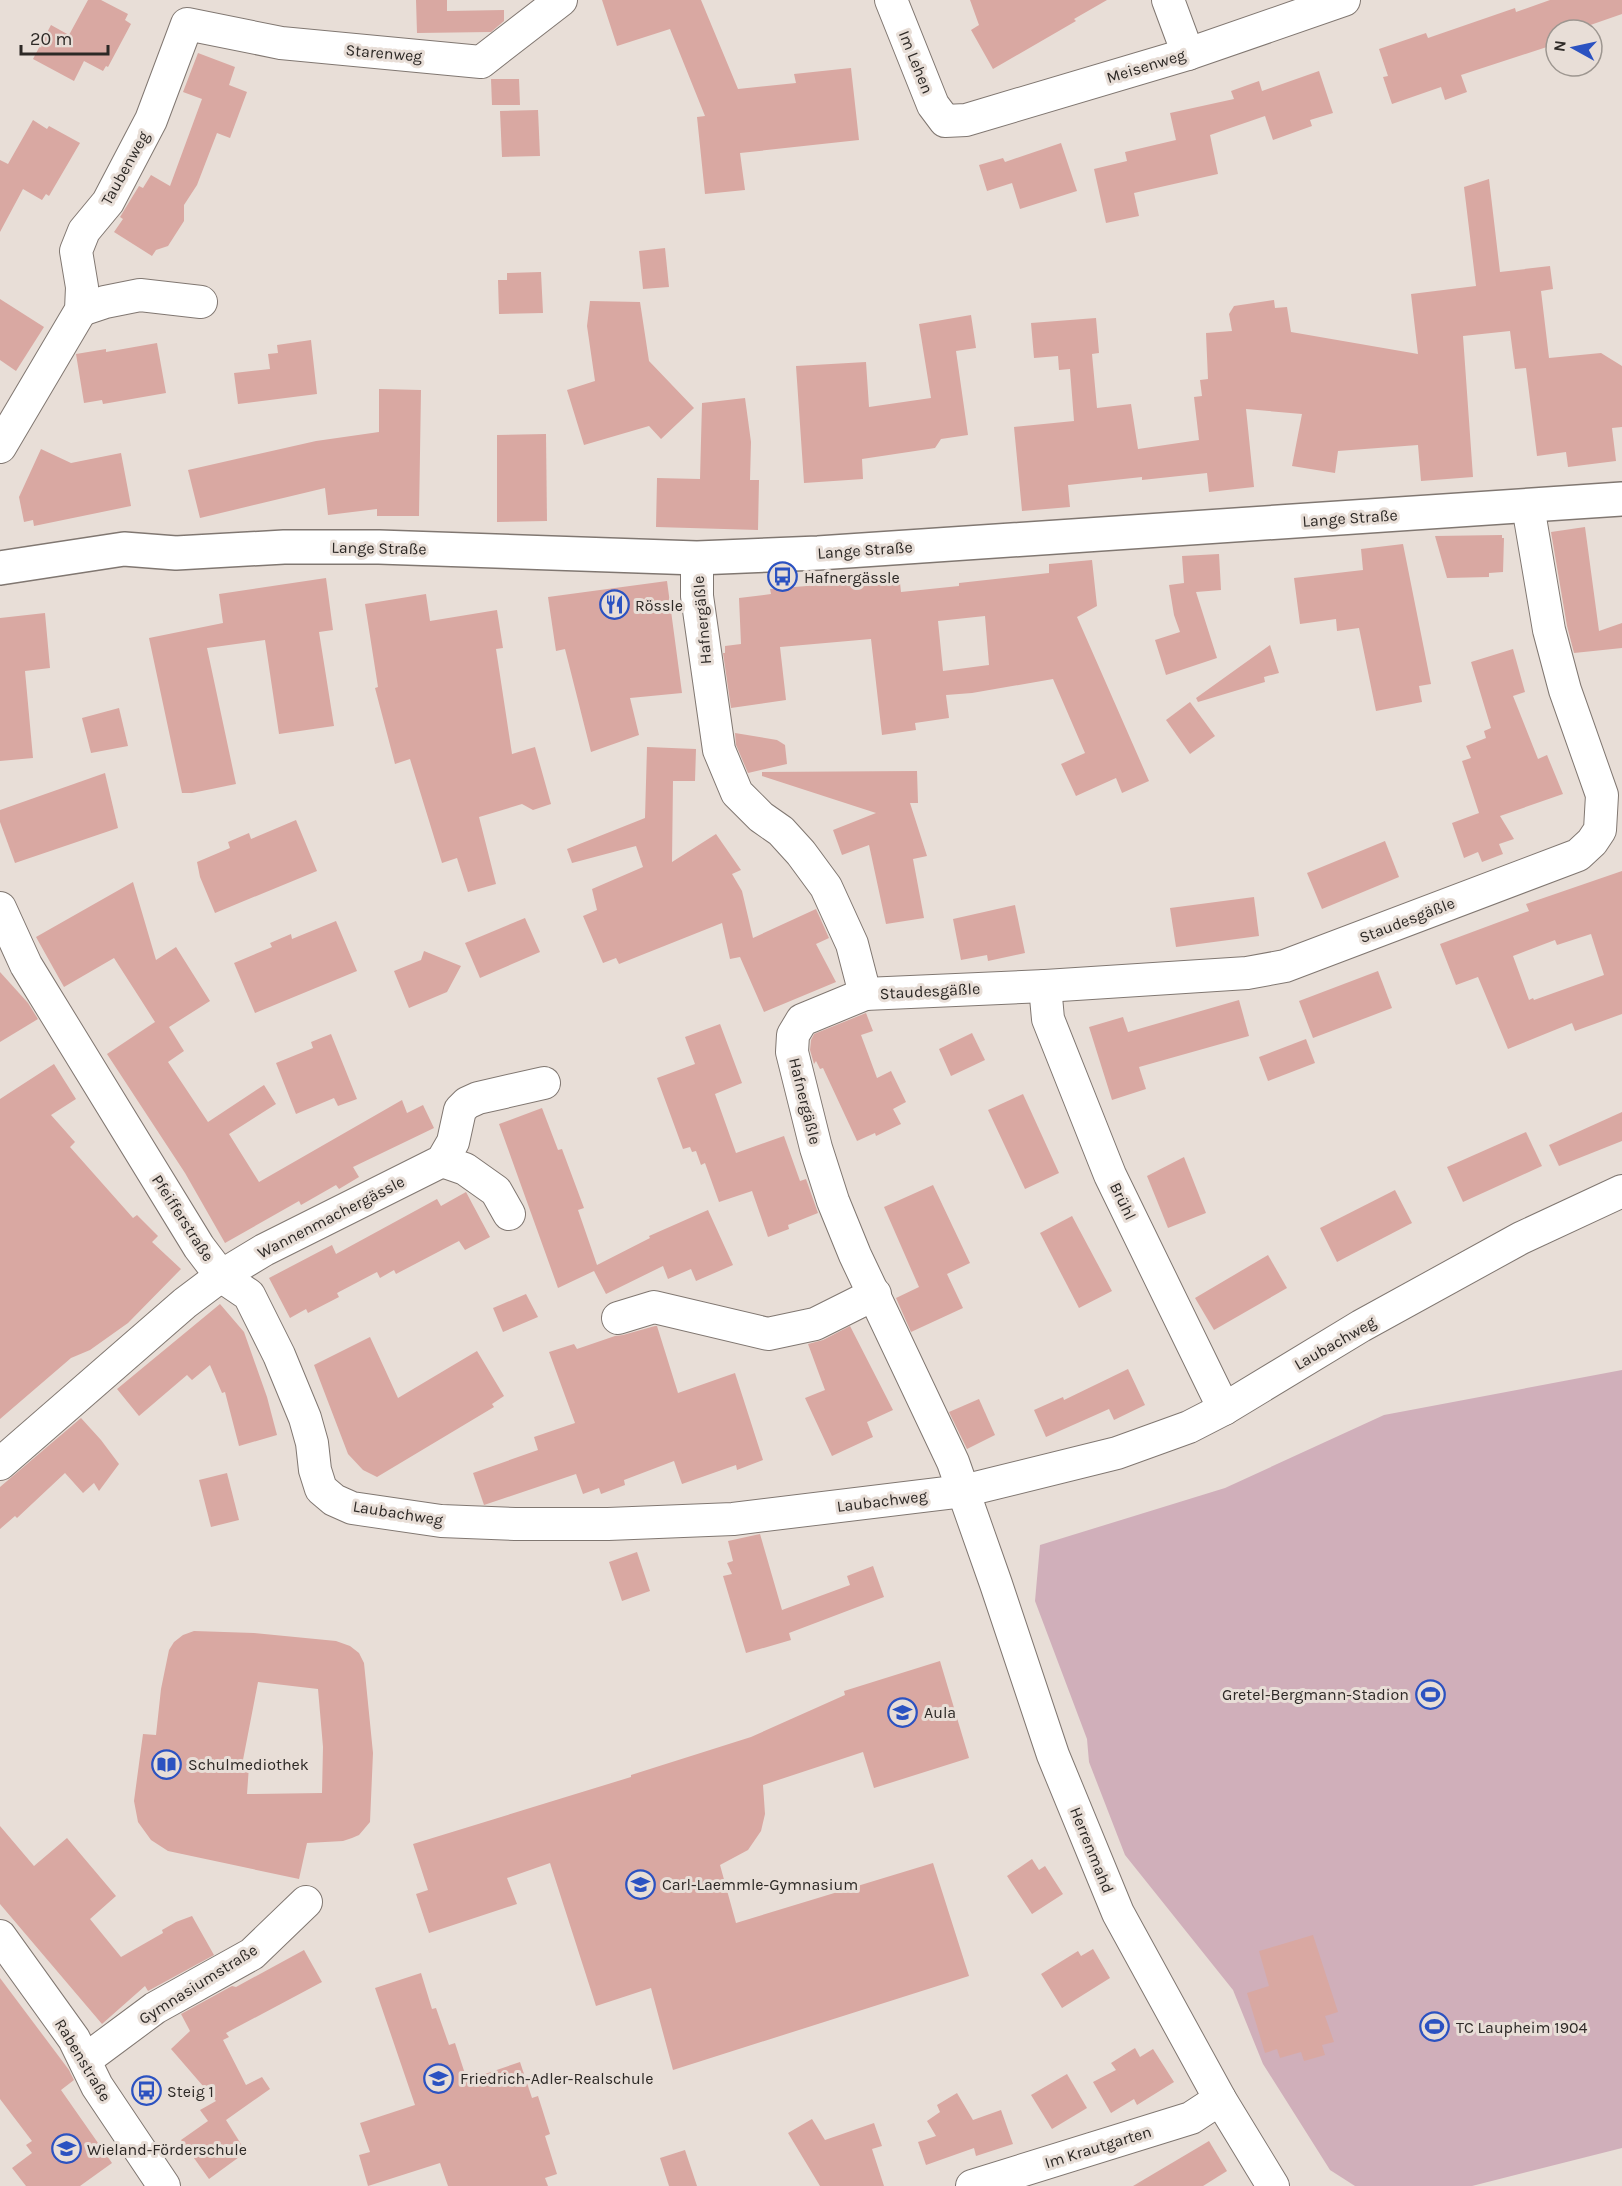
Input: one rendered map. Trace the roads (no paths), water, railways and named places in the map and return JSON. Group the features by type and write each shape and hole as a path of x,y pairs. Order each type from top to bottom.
{"street":[{"name":"Starenweg","path":"187,24 281,43 481,62 561,0"},
{"name":"Im Lehen","path":"891,0 933,105 945,121"},
{"path":"1168,0 1188,54"},
{"name":"Meisenweg","path":"945,121 966,120 1188,54 1344,0"},
{"name":"Taubenweg","path":"81,310 82,288 76,250 84,231 108,202 151,120 187,24"},
{"path":"0,447 81,310 105,302 140,295 201,302"},
{"name":"Lange Straße","path":"0,568 124,549 176,554 284,547 380,548 697,558 818,554 1622,499"},
{"name":"Staudesgäßle","path":"865,994 1045,986 1247,973 1285,966 1578,855 1592,842 1600,830 1602,795 1565,690 1552,640 1528,506"},
{"name":"Hafnergäßle","path":"697,558 697,596 719,750 737,793 761,817 781,831 801,853 826,887 852,944 865,994 802,1020 793,1035 792,1052 816,1148 833,1201 855,1255 953,1462 963,1491"},
{"name":"Pfeifferstraße","path":"0,908 26,965 199,1247 221,1276 176,1310 0,1464"},
{"name":"Brühl","path":"1045,986 1048,1019 1110,1175 1224,1409"},
{"path":"509,1214 496,1191 465,1169 442,1161 453,1142 460,1110 467,1103 478,1098 544,1083"},
{"name":"Wannenmachergässle","path":"221,1276 264,1250 442,1161"},
{"name":"Laubachweg","path":"221,1276 249,1295 279,1355 305,1418 321,1489 334,1500 352,1508 441,1521 608,1524 733,1519 963,1491 1117,1453 1189,1427 1224,1409 1361,1326 1521,1238 1622,1191"},
{"path":"618,1318 654,1307 768,1334 815,1324 875,1294"},
{"name":"Herrenmahd","path":"963,1491 1053,1755 1118,1913 1220,2099 1273,2186"},
{"name":"Gymnasiumstraße","path":"86,2060 155,2008 252,1954 306,1902"},
{"name":"Rabenstraße","path":"0,1937 74,2039 98,2086 164,2186"},
{"name":"Im Krautgarten","path":"972,2186 1191,2118 1220,2099"}],"place":[{"name":"Hafnergässle","path":"783,577"},
{"name":"Rössle","path":"614,605"},
{"name":"Gretel-Bergmann-Stadion","path":"1430,1694"},
{"name":"Aula","path":"903,1712"},
{"name":"Schulmediothek","path":"167,1764"},
{"name":"Carl-Laemmle-Gymnasium","path":"641,1884"},
{"name":"TC Laupheim 1904","path":"1435,2027"},
{"name":"Friedrich-Adler-Realschule","path":"439,2078"},
{"name":"Steig 1","path":"146,2091"},
{"name":"Wieland-Förderschule","path":"66,2149"}]}
